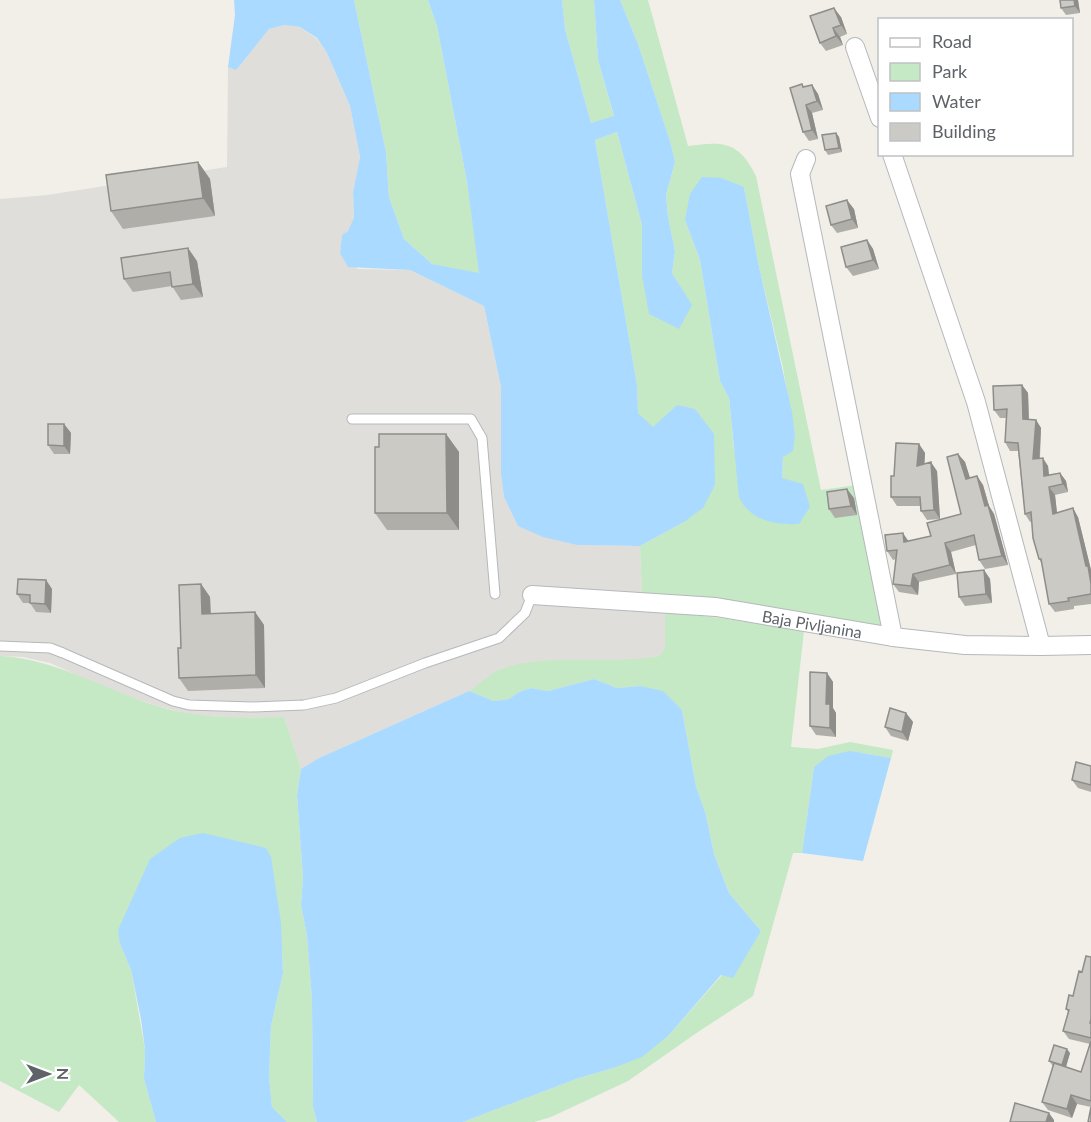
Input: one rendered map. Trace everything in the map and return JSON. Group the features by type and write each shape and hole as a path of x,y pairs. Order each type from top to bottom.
{"street":[{"path":"855,47 878,115"},
{"path":"893,156 976,402 1041,646"},
{"path":"806,159 800,174 801,184 893,637"},
{"name":"Baja Pivljanina","path":"532,595 716,608 893,637 965,645 1091,645"}],"lane":[{"path":"352,419 471,419 482,438 495,594"},
{"path":"0,646 50,648 63,652 172,701 189,705 251,707 304,705 336,698 499,638 525,613 532,595"}],"shaded area":[{"path":"284,25 300,27 317,39 327,53 350,106 360,157 353,192 354,217 348,231 342,236 340,253 358,269 410,270 484,306 501,387 501,473 504,497 518,525 577,545 640,546 642,594 665,612 665,648 659,656 638,660 543,661 503,668 469,691 319,758 301,769 284,717 238,718 193,715 157,706 106,688 50,663 23,657 0,656 0,199 47,195 227,167 228,67 236,69 269,29"}],"green space":[{"path":"354,0 428,0 437,26 467,182 480,274 432,264 404,239 389,197 386,152"},
{"path":"562,0 594,0 598,60 614,117 591,123 565,29"},
{"path":"620,0 648,0 688,146 720,144 729,146 743,156 756,176 821,490 857,485 886,628 642,594 640,546 684,522 677,405 653,428 638,413 637,385 595,140 617,132 642,225 642,276 691,305 672,273 675,251 666,195 675,162 638,44","holes":["744,187 758,262 783,368 795,436 783,457 782,478 734,450 729,398 720,381 700,260 685,220"]},
{"path":"665,612 804,631 791,747 818,749 850,742 893,750 891,758 860,753 842,754 824,760 814,767 802,853 793,853 753,996 628,1081 551,1117 534,1122 463,1122 576,1079 613,1068 669,1035 761,931 729,893 714,854 706,815 696,786 682,710 640,686 617,688 594,679 548,691 531,688 509,699 494,701 469,691 500,670 523,663 562,660 621,660 659,656 665,648"},
{"path":"0,656 41,663 172,710 220,717 284,717 301,769 297,795 303,878 301,905 307,936 312,1000 313,1107 317,1122 287,1122 272,1107 269,1077 271,1026 283,973 282,949 120,944 131,970 145,1049 144,1079 156,1122 119,1122 79,1085 59,1112 0,1081"}],"water":[{"path":"234,0 354,0 386,152 389,197 404,239 432,264 479,273 467,182 437,26 428,0 562,0 565,29 591,123 614,116 598,60 594,0 620,0 638,44 675,162 666,195 675,251 672,273 692,305 679,329 649,314 642,276 642,225 617,132 595,140 637,385 638,413 653,427 677,405 695,409 714,434 715,485 703,508 684,522 640,546 577,545 543,537 518,526 504,497 501,474 501,387 484,306 410,270 348,267 340,253 342,235 348,231 354,217 353,192 360,157 350,106 327,53 317,38 300,27 284,25 269,29 236,70 228,67 235,15"},
{"path":"702,177 721,178 744,187 758,262 792,412 795,436 793,451 783,457 782,478 803,484 810,507 799,524 781,524 764,520 750,511 739,497 729,398 720,381 700,260 685,220 690,194"},
{"path":"594,679 617,688 640,686 663,691 682,710 696,786 706,815 714,854 729,893 761,931 733,978 721,975 669,1035 642,1057 576,1079 463,1122 317,1122 313,1107 312,1000 307,936 301,905 303,878 297,795 301,769 319,758 469,691 494,701 509,699 531,688 548,691"},
{"path":"850,751 891,758 863,861 802,853 814,767 828,756"},
{"path":"203,833 266,848 271,857 281,923 283,973 271,1026 269,1077 272,1107 287,1122 156,1122 144,1079 145,1049 141,1019 131,970 120,944 118,930 150,859 180,838"}],"building":[{"path":"1060,0 1074,0 1075,6 1061,8"},
{"path":"834,8 841,25 833,28 836,36 820,43 810,16"},
{"path":"802,84 803,87 812,85 817,101 806,105 812,130 803,132 790,88"},
{"path":"836,133 839,148 825,150 822,135"},
{"path":"198,162 203,198 111,211 106,175"},
{"path":"847,200 852,219 831,225 826,206"},
{"path":"867,240 873,260 846,267 841,247"},
{"path":"188,248 193,284 172,287 170,272 124,279 121,258"},
{"path":"1022,385 1023,419 1036,420 1033,459 1043,458 1044,476 1060,473 1063,484 1049,487 1053,514 1073,508 1086,566 1088,566 1091,594 1068,598 1069,601 1049,604 1041,559 1039,559 1033,538 1031,512 1025,514 1018,443 1005,442 1007,409 994,410 993,386"},
{"path":"48,424 64,424 64,446 48,445"},
{"path":"379,434 446,434 447,513 375,513 375,447 379,447"},
{"path":"896,443 919,444 917,466 931,462 934,510 921,511 920,497 891,497 891,476 894,476"},
{"path":"958,454 966,479 977,476 985,506 988,505 1002,556 979,560 974,535 945,543 950,565 913,574 911,586 893,584 897,550 887,551 885,535 903,533 904,542 931,536 927,523 961,514 947,457"},
{"path":"847,489 851,506 829,509 827,492"},
{"path":"984,570 986,594 959,597 957,573"},
{"path":"18,579 46,580 45,604 30,603 30,595 17,594"},
{"path":"201,584 202,614 255,612 256,675 179,678 178,648 181,648 179,585"},
{"path":"810,672 827,673 826,704 830,704 830,728 810,726"},
{"path":"890,708 906,713 902,732 885,727"},
{"path":"1076,762 1091,766 1091,785 1072,780"},
{"path":"1086,956 1091,957 1091,1038 1063,1031 1069,1010 1066,1009 1069,995 1073,996 1079,971 1082,972"},
{"path":"1091,1041 1091,1101 1071,1095 1067,1109 1042,1102 1054,1063 1081,1072"},
{"path":"1054,1045 1067,1049 1062,1065 1049,1061"},
{"path":"1015,1103 1049,1113 1046,1122 1010,1122"}]}
